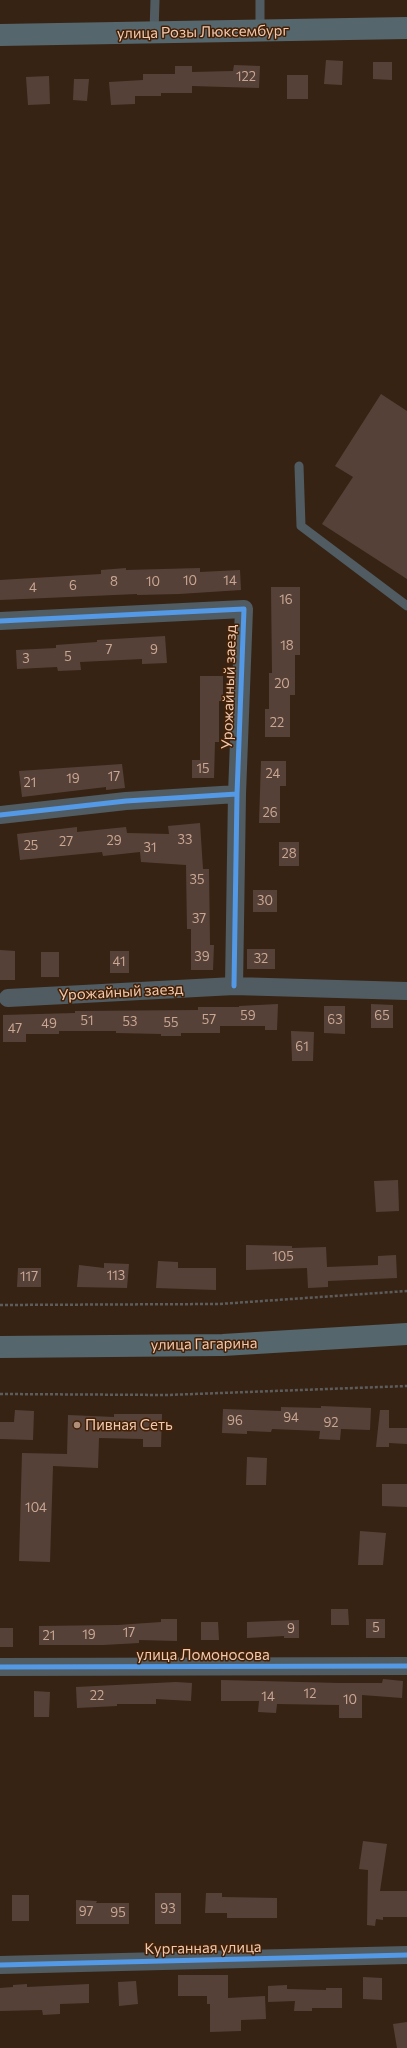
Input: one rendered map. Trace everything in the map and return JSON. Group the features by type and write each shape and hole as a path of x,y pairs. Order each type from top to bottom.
{"main road":[{"name":"улица Розы Люксембург","path":"0,35 407,28"},
{"name":"улица Гагарина","path":"0,1347 223,1346 407,1334"}],"street":[{"name":"Урожайный заезд","path":"0,621 244,609 237,794 234,986"},
{"path":"0,815 126,801 237,794"},
{"name":"Урожайный заезд","path":"8,998 234,986 407,991"},
{"name":"улица Ломоносова","path":"0,1667 407,1666"},
{"name":"Курганная улица","path":"0,1965 407,1955"}],"lane":[{"path":"154,32 155,0"},
{"path":"260,0 260,31"},
{"path":"299,466 301,526 407,606"}],"path":[{"path":"0,1305 219,1304 407,1291"},
{"path":"0,1394 167,1395 407,1386"}],"building":[{"path":"326,60 343,61 342,85 324,84"},
{"path":"373,62 392,62 392,80 373,79"},
{"path":"234,65 260,66 259,88 192,86 192,93 161,93 161,96 135,96 135,104 111,105 109,82 143,80 143,74 175,74 175,66 192,66 192,72 233,71"},
{"path":"287,75 308,75 308,99 287,99"},
{"path":"49,76 50,104 28,105 26,77"},
{"path":"74,79 89,79 87,101 73,100"},
{"path":"381,394 407,411 407,579 322,524 353,477 335,466"},
{"path":"126,568 126,570 200,568 200,572 240,570 241,590 179,594 137,594 0,600 0,580 101,574 101,570"},
{"path":"271,587 300,587 300,655 295,655 295,695 290,695 290,737 265,737 265,709 269,709 269,673 272,673"},
{"path":"165,636 167,663 142,664 142,659 80,662 81,670 58,671 57,667 17,669 16,650 56,648 56,645 97,642 97,640"},
{"path":"200,676 223,676 223,701 219,701 219,742 215,742 214,778 192,778 192,760 200,760"},
{"path":"261,761 286,761 286,786 280,786 280,823 259,823"},
{"path":"122,764 125,788 106,790 106,787 22,797 19,771"},
{"path":"200,823 203,869 209,869 210,945 214,945 213,970 191,970 191,929 187,929 186,865 141,862 140,852 103,856 102,852 20,860 17,834 77,827 77,832 126,827 127,833 169,834 168,826"},
{"path":"279,842 299,842 299,866 279,866"},
{"path":"253,890 277,890 277,912 253,912"},
{"path":"247,949 275,949 275,969 247,969"},
{"path":"0,950 15,951 15,980 0,980"},
{"path":"110,951 129,951 129,973 110,973"},
{"path":"41,952 59,952 59,977 41,977"},
{"path":"278,1004 277,1030 265,1030 265,1026 220,1026 220,1033 181,1033 181,1036 116,1033 116,1031 59,1031 59,1034 26,1034 26,1042 3,1042 3,1015 75,1013 75,1011 198,1010 198,1007 239,1007"},
{"path":"371,1004 393,1005 393,1028 371,1028"},
{"path":"324,1006 345,1006 345,1034 324,1033"},
{"path":"291,1031 314,1032 313,1061 292,1061"},
{"path":"398,1180 399,1211 376,1212 374,1181"},
{"path":"246,1245 292,1246 292,1248 326,1247 327,1267 378,1265 378,1256 396,1255 397,1278 328,1281 328,1287 308,1288 307,1268 246,1270"},
{"path":"158,1261 178,1262 178,1268 216,1268 216,1290 156,1288"},
{"path":"104,1263 129,1264 127,1288 77,1287 79,1265 104,1268"},
{"path":"18,1268 41,1268 41,1287 17,1287"},
{"path":"321,1406 371,1408 370,1430 341,1429 340,1440 319,1439 320,1431 272,1429 271,1432 247,1431 247,1434 222,1433 223,1409 281,1411 281,1407 321,1408"},
{"path":"15,1410 34,1411 33,1440 0,1439 0,1422 14,1422"},
{"path":"380,1410 389,1410 389,1428 407,1428 407,1444 389,1443 389,1447 376,1447"},
{"path":"114,1414 162,1414 161,1447 143,1447 143,1439 99,1438 98,1468 53,1466 50,1562 19,1561 22,1453 67,1454 68,1415 114,1417"},
{"path":"247,1457 267,1458 266,1485 246,1485"},
{"path":"382,1484 407,1484 407,1507 382,1506"},
{"path":"360,1531 386,1533 383,1565 358,1565"},
{"path":"331,1609 348,1609 349,1625 331,1625"},
{"path":"161,1619 177,1619 177,1641 139,1640 139,1643 103,1645 39,1645 39,1626 118,1625 161,1622"},
{"path":"366,1619 385,1619 385,1638 366,1638"},
{"path":"299,1620 299,1638 284,1638 284,1636 247,1638 247,1622"},
{"path":"201,1622 218,1622 219,1640 201,1640"},
{"path":"0,1628 13,1628 13,1647 0,1647"},
{"path":"383,1679 403,1681 402,1698 362,1695 362,1718 339,1718 339,1705 277,1704 276,1713 258,1712 259,1701 221,1701 221,1680 382,1683"},
{"path":"176,1682 192,1683 191,1701 156,1699 156,1704 117,1704 117,1706 77,1708 76,1687"},
{"path":"34,1691 50,1692 49,1717 34,1717"},
{"path":"363,1841 387,1844 380,1891 407,1891 407,1917 383,1917 383,1920 376,1919 375,1926 367,1925 368,1870 359,1869"},
{"path":"155,1893 181,1893 181,1924 155,1924"},
{"path":"206,1893 222,1893 222,1897 277,1898 277,1918 227,1918 227,1913 205,1913"},
{"path":"12,1895 29,1895 29,1921 12,1921"},
{"path":"76,1900 97,1901 96,1903 129,1903 129,1924 76,1924"},
{"path":"178,1975 228,1975 228,1998 265,1996 266,2019 241,2020 241,2031 210,2032 210,2004 207,2004 207,1996 178,1996"},
{"path":"363,1977 382,1978 382,2000 363,1999"},
{"path":"136,1981 138,2004 119,2006 118,1982"},
{"path":"27,1984 27,1987 89,1984 89,2003 60,2004 60,2014 43,2015 42,2010 0,2011 0,1988"},
{"path":"287,1985 287,1989 326,1990 326,1988 342,1988 342,2008 312,2008 312,2011 294,2011 295,2001 268,2002 268,1986"},
{"path":"407,2022 407,2048 397,2048 393,2024"}],"cycle path":[{"path":"0,621 244,609 237,794 234,986"},
{"path":"0,815 126,801 237,794"},
{"path":"0,1667 407,1666"},
{"path":"0,1965 407,1955"}],"place":[{"name":"Пивная Сеть","path":"77,1425"}]}
